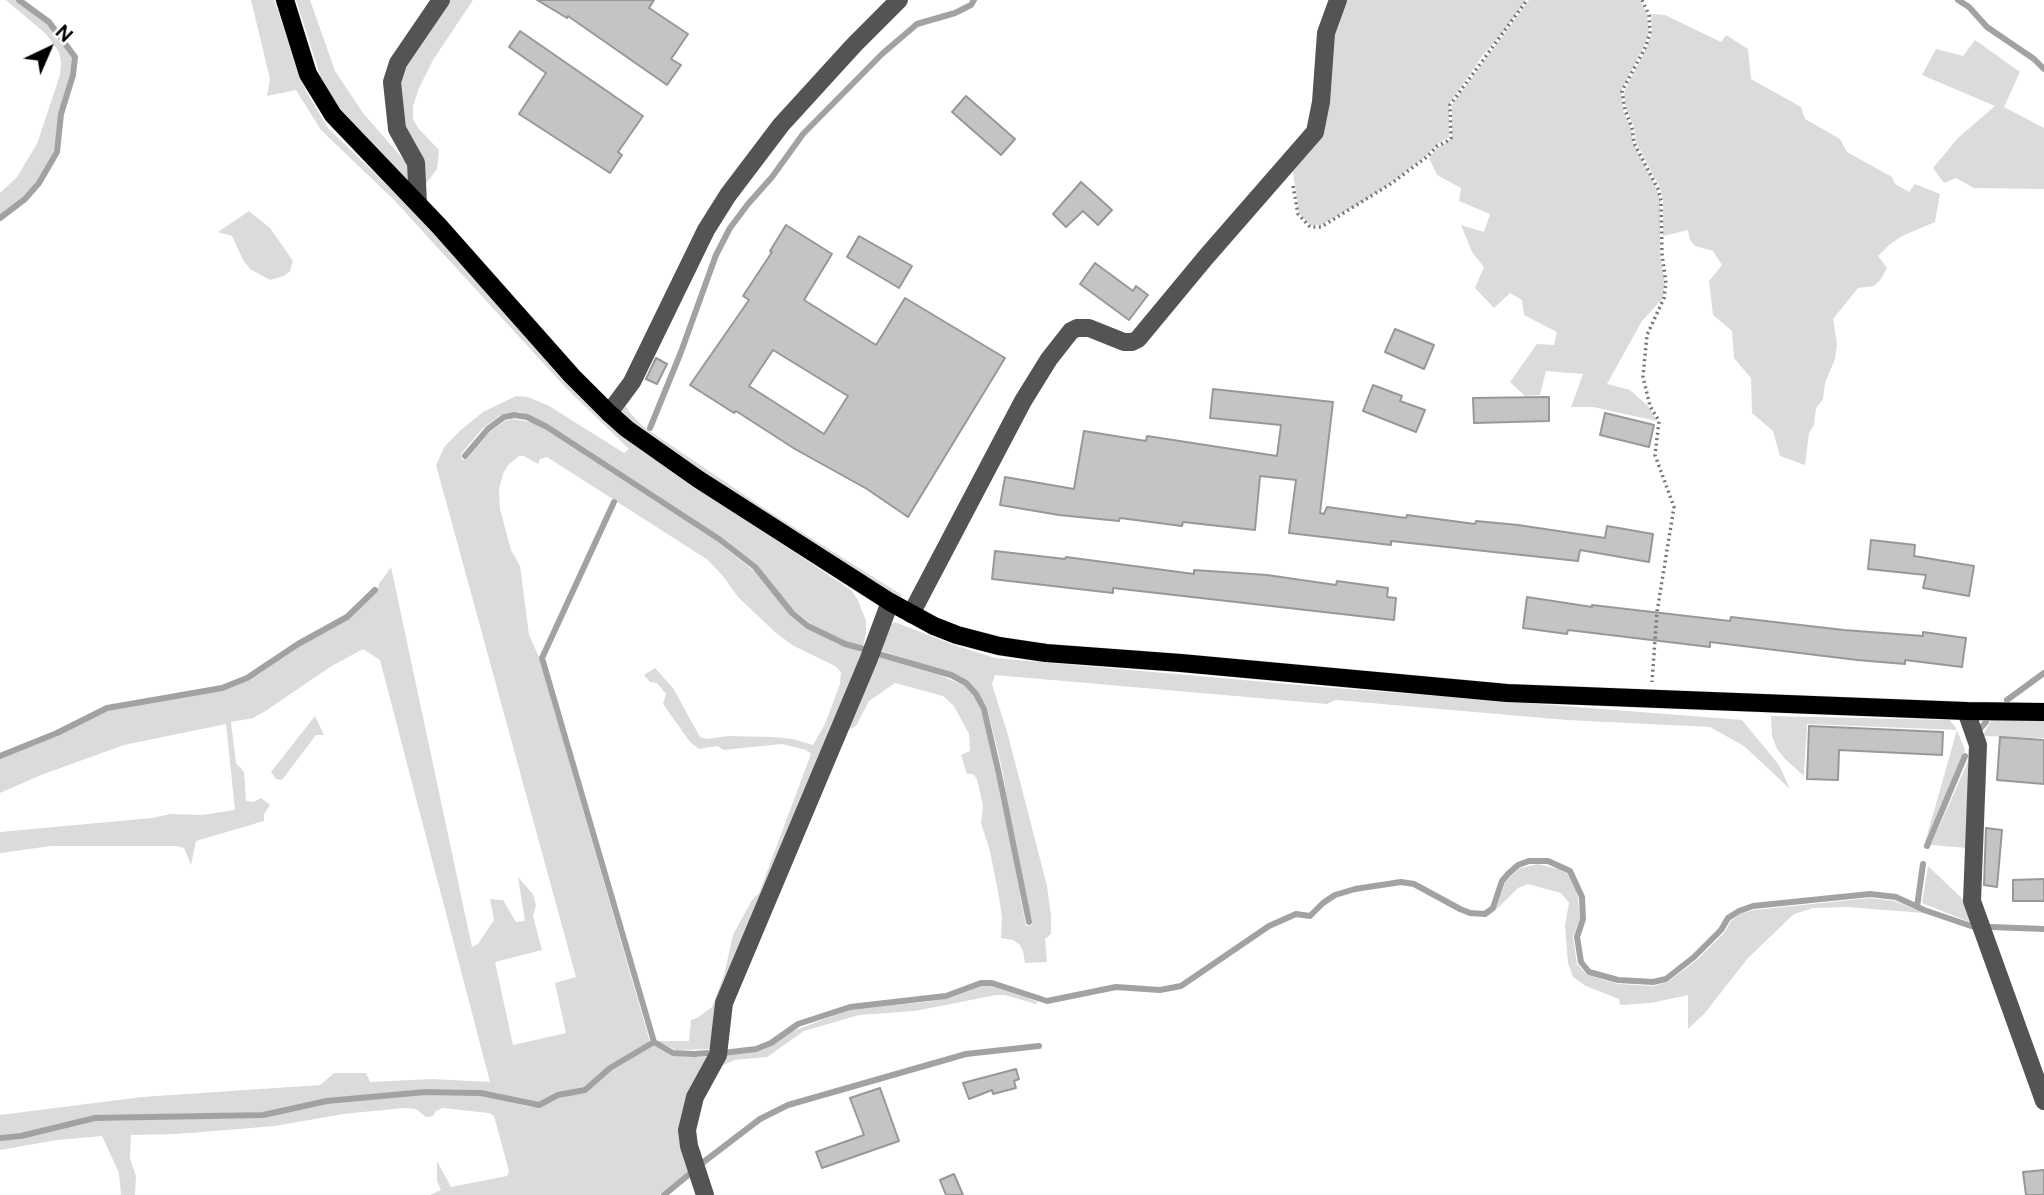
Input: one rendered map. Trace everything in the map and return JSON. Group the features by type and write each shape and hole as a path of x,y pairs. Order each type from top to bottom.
{"main road":[{"path":"285,0 308,74 319,95 341,124 418,203 572,376 609,413 627,429 698,479 890,602 934,626 977,641 1046,653 1507,693 2044,712"}],"street":[{"path":"418,203 416,163 397,129 392,82 398,63 441,0"},
{"path":"609,413 632,382 706,230 728,195 781,125 899,0"},
{"path":"911,614 1023,401 1070,331 1088,328 1124,341 1132,342 1138,339 1315,132 1319,120 1326,33 1338,0"},
{"path":"705,1195 689,1146 687,1130 695,1097 718,1055 724,1003 868,661 890,602"},
{"path":"1966,711 1978,745 1972,901 2044,1101"}],"path":[{"path":"1288,164 1293,176 1298,214 1310,227 1321,227 1337,219 1392,183 1437,146 1451,138 1450,105 1527,0"},
{"path":"1642,0 1649,15 1650,32 1646,46 1622,91 1634,143 1658,189 1661,201 1662,254 1667,283 1664,298 1647,335 1643,377 1650,406 1659,421 1655,455 1674,507 1657,612 1650,698"}],"shaded area":[{"path":"6,0 15,0 48,24 72,57 59,113 54,151 37,181 23,197 0,215 0,193 17,177 37,144 60,75 61,62 59,52 46,34"},
{"path":"251,0 274,0 306,91 328,128 420,217 650,456 851,590 866,621 863,647 818,629 792,609 755,564 720,536 549,425 520,412 506,413 482,429 461,454 462,460 467,459 490,432 505,421 512,419 531,422 718,542 754,571 805,627 837,644 861,652 859,666 712,1049 676,1050 657,1041 689,1041 691,1020 712,1007 724,975 733,935 752,900 759,893 811,754 806,750 782,744 724,750 717,746 699,749 690,742 663,704 666,694 657,683 650,682 644,675 655,668 673,688 700,737 772,737 813,745 825,724 840,684 841,672 835,666 792,645 775,632 738,597 708,560 547,457 540,459 538,464 519,456 508,465 503,474 499,489 500,509 511,550 520,566 529,635 539,657 650,1042 609,1065 583,1088 557,1093 538,1102 481,1090 425,1089 327,1099 263,1112 94,1116 20,1134 0,1135 0,1115 142,1097 320,1085 334,1073 366,1073 370,1082 432,1079 490,1082 380,660 363,649 330,667 264,712 253,718 231,722 236,763 244,772 246,801 254,802 261,798 270,805 264,814 264,821 196,841 191,865 184,848 177,846 51,846 0,853 0,832 235,810 226,724 124,745 0,793 0,759 58,735 108,710 223,690 248,680 299,646 349,619 377,592 379,584 391,567 472,947 478,944 494,920 490,899 503,900 516,922 525,921 518,877 533,894 536,905 533,916 542,950 495,962 513,1045 566,1033 555,983 576,977 436,465 445,446 461,430 483,412 516,396 528,397 549,406 624,453 629,449 566,388 394,200 321,130 296,90 267,96 270,79"},
{"path":"296,0 310,0 335,71 363,113 410,167 411,179 408,183 339,108 321,78"},
{"path":"447,0 473,0 433,60 413,106 413,119 418,128 439,150 437,169 423,188 401,125 399,78"},
{"path":"1343,0 1526,0 1449,104 1449,137 1392,182 1355,206 1321,225 1310,225 1299,213 1292,167 1313,143 1328,52"},
{"path":"1529,0 1640,0 1647,15 1649,32 1621,91 1623,110 1631,128 1633,143 1660,201 1660,255 1665,283 1663,298 1642,321 1607,384 1630,390 1648,406 1657,421 1593,407 1571,407 1583,374 1546,371 1540,395 1525,396 1510,382 1537,344 1554,345 1557,332 1524,315 1522,300 1510,293 1494,308 1475,288 1484,267 1472,252 1461,225 1484,232 1490,214 1459,201 1461,188 1437,175 1429,158 1438,147 1452,139 1452,105"},
{"path":"1651,14 1665,15 1721,42 1726,35 1748,49 1751,79 1801,107 1805,119 1840,139 1847,152 1892,177 1895,184 1909,192 1915,184 1940,194 1935,222 1902,236 1889,245 1878,256 1887,268 1881,279 1874,286 1858,288 1833,319 1837,344 1835,359 1825,383 1823,399 1816,408 1814,425 1809,433 1805,465 1780,456 1773,431 1752,413 1751,378 1734,358 1732,331 1713,315 1709,281 1722,265 1713,251 1695,246 1690,240 1688,230 1663,236 1663,201 1660,188 1636,142 1624,92 1647,47 1652,32"},
{"path":"1975,40 2020,72 2004,107 2044,128 2044,189 1974,188 1956,178 1944,183 1933,168 1958,138 1995,106 1922,75 1936,49 1963,56"},
{"path":"249,211 270,228 293,261 290,271 284,276 270,280 250,269 232,236 218,232"},
{"path":"626,406 644,427 768,511 902,595 900,599 704,476 619,414"},
{"path":"895,622 995,658 1742,720 1779,765 1790,789 1744,746 1710,727 1567,720 1336,700 1327,704 995,675 992,684 1047,886 1051,916 1051,934 1045,939 1047,962 1025,963 1020,945 1013,940 1001,938 999,897 990,851 981,823 983,806 977,779 973,774 967,774 961,755 970,751 969,734 954,706 943,696 895,683 869,701 856,726 841,734 874,656 942,676 965,686 975,698 983,715 998,776 1026,926 1032,925 1012,834 1003,773 987,707 962,677 876,649 890,625"},
{"path":"315,716 324,735 316,735 282,780 276,779 271,772"},
{"path":"1771,716 1950,720 1957,730 1807,724 1804,776 1777,749 1772,736"},
{"path":"1993,718 2044,720 2044,738 1982,736"},
{"path":"1957,730 1965,750 1924,846"},
{"path":"1970,757 1967,848 1931,845"},
{"path":"1538,864 1568,874 1574,884 1580,918 1573,937 1577,964 1587,975 1618,984 1653,986 1668,982 1697,960 1724,933 1731,921 1740,914 1754,910 1870,898 1895,901 1923,913 1848,907 1813,908 1794,914 1748,958 1704,1014 1688,1029 1688,995 1651,1003 1620,1005 1619,999 1586,986 1573,977 1568,963 1565,925 1569,903 1561,893 1528,884 1518,888 1496,910 1505,883 1511,876 1520,868"},
{"path":"1928,866 1968,904 1972,923 1922,903"},
{"path":"992,984 1038,1002 1036,1004 996,995 915,1011 859,1015 804,1031 767,1057 735,1060 716,1068 720,1056 763,1050 788,1033 851,1009 950,998"},
{"path":"654,1045 673,1055 710,1056 698,1079 690,1170 659,1195 430,1195 441,1190 437,1181 437,1161 451,1187 507,1176 509,1171 494,1116 489,1113 443,1108 433,1116 426,1117 416,1109 404,1108 343,1114 275,1126 131,1135 130,1159 136,1176 135,1195 121,1195 119,1173 102,1136 57,1140 0,1150 0,1141 21,1139 95,1121 263,1117 327,1104 426,1094 481,1095 539,1107 559,1098 586,1092 612,1070"}],"building":[{"path":"537,0 654,0 649,8 688,34 671,59 681,65 667,85 568,16 567,18"},
{"path":"520,31 643,116 618,152 622,155 610,173 519,114 546,73 509,47"},
{"path":"966,96 1015,139 1001,155 952,112"},
{"path":"1081,182 1112,210 1098,225 1083,211 1066,227 1053,214"},
{"path":"786,225 832,254 804,300 876,345 905,298 1005,358 908,517 867,489 690,385 749,300 743,296 772,252 770,251","holes":["773,350 848,396 824,434 749,386"]},
{"path":"859,236 912,266 899,288 847,257"},
{"path":"1095,263 1133,291 1136,286 1148,295 1129,320 1080,284"},
{"path":"1395,329 1434,345 1424,369 1385,352"},
{"path":"656,358 667,364 657,384 646,379"},
{"path":"1373,385 1402,396 1400,401 1425,410 1416,432 1363,411"},
{"path":"1213,389 1333,402 1320,513 1324,514 1327,507 1406,518 1407,515 1475,524 1476,521 1518,525 1605,538 1607,526 1653,534 1649,562 1580,550 1578,561 1391,541 1391,545 1289,533 1296,480 1260,476 1255,530 1183,522 1182,526 1120,518 1119,521 1000,505 1005,477 1074,489 1084,431 1146,441 1147,436 1277,456 1281,425 1210,418"},
{"path":"1549,397 1549,421 1474,423 1473,398"},
{"path":"1605,413 1654,425 1649,447 1600,435"},
{"path":"1871,540 1915,545 1914,556 1974,566 1969,596 1923,588 1926,575 1868,569"},
{"path":"995,551 1066,557 1194,574 1194,570 1267,575 1336,585 1337,581 1388,588 1387,597 1396,598 1394,620 1113,588 1113,593 992,579"},
{"path":"1527,597 1592,607 1730,621 1731,617 1844,630 1923,636 1923,632 1966,638 1962,667 1905,660 1905,664 1857,660 1710,642 1710,647 1568,630 1567,634 1523,628"},
{"path":"1809,726 1943,732 1942,755 1839,750 1838,780 1807,779"},
{"path":"2000,737 2044,740 2044,784 1997,780"},
{"path":"1986,828 2002,830 1997,887 1984,885"},
{"path":"2044,879 2044,901 2013,901 2013,880"},
{"path":"1016,1069 1019,1079 1014,1081 1016,1088 993,1094 992,1090 969,1099 963,1083"},
{"path":"880,1088 899,1141 822,1168 816,1152 864,1135 850,1098"},
{"path":"2044,1170 2044,1195 2026,1195 2023,1172"},
{"path":"954,1174 963,1195 946,1195 940,1180"}],"waterway":[{"path":"0,218 25,199 39,183 57,152 61,114 73,75 75,57 49,22 19,0"},
{"path":"650,428 716,255 730,228 748,204 772,177 803,134 882,54 917,24 955,13 971,5 974,0"},
{"path":"1958,0 1969,7 1987,27 2034,59 2044,69"},
{"path":"465,456 488,429 504,417 527,417 547,427 719,539 755,567 792,613 808,626 845,644 867,650"},
{"path":"614,502 542,658 654,1042"},
{"path":"0,756 57,733 107,708 222,688 247,678 298,644 347,617 375,590"},
{"path":"875,653 951,675 966,683 976,694 984,709 1029,922"},
{"path":"2007,700 2044,673"},
{"path":"1978,731 1986,722"},
{"path":"1927,846 1965,756"},
{"path":"723,1053 756,1049 771,1043 798,1024 850,1007 946,996 981,983 992,983 1047,1001 1116,987 1160,990 1181,986 1269,926 1296,914 1310,916 1335,895 1355,889 1401,882 1414,884 1460,909 1485,914 1493,908 1502,881 1518,865 1529,861 1548,861 1570,871 1582,897 1583,919 1577,937 1581,962 1589,972 1618,980 1653,982 1666,979 1694,957 1721,930 1728,918 1753,906 1870,894 1896,897 1974,927"},
{"path":"1917,907 1923,864"},
{"path":"1991,927 2044,929"},
{"path":"0,1138 21,1136 95,1118 263,1115 327,1101 425,1092 481,1093 539,1105 558,1095 585,1090 610,1068 654,1042 673,1053 707,1053"},
{"path":"701,1164 760,1119 788,1105 966,1054 1039,1046"},
{"path":"664,1195 692,1172"}]}
